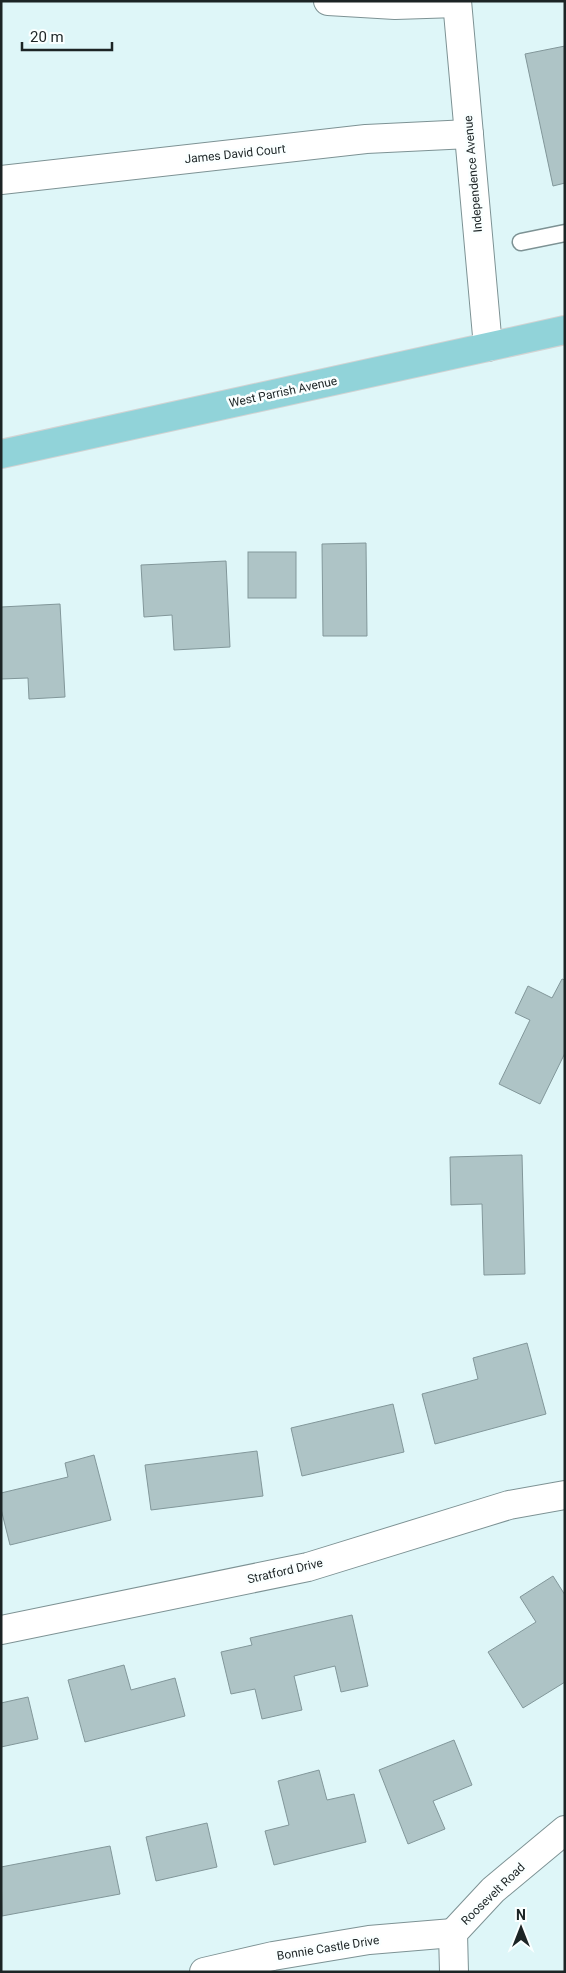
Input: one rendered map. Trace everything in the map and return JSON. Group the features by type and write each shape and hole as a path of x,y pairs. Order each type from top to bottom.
{"main road":[{"name":"West Parrish Avenue","path":"1,454 565,330"}],"street":[{"path":"328,1 394,5 462,2"},
{"name":"Independence Avenue","path":"462,2 469,134 488,347"},
{"name":"James David Court","path":"1,180 366,139 469,134"},
{"name":"Stratford Drive","path":"1,1630 308,1567 509,1505 565,1495"},
{"name":"Roosevelt Road","path":"454,1972 453,1934 493,1890 565,1830"},
{"name":"Bonnie Castle Drive","path":"204,1972 272,1956 369,1940 453,1934"}],"lane":[{"path":"521,242 565,233"}],"building":[{"path":"565,46 565,183 553,186 525,54"},
{"path":"366,543 367,636 323,636 322,544"},
{"path":"248,552 296,552 296,598 248,598"},
{"path":"226,561 230,647 174,650 172,615 144,617 141,565"},
{"path":"60,604 65,697 29,699 28,678 1,679 1,607"},
{"path":"562,979 565,980 565,1053 540,1104 499,1084 530,1020 515,1013 528,986 552,998"},
{"path":"522,1155 525,1274 484,1275 482,1204 451,1205 450,1157"},
{"path":"527,1343 546,1414 435,1444 422,1394 478,1379 473,1358"},
{"path":"393,1404 404,1452 302,1476 291,1428"},
{"path":"257,1451 263,1496 151,1510 145,1465"},
{"path":"94,1455 111,1520 10,1545 1,1509 1,1493 68,1477 65,1463"},
{"path":"553,1576 565,1595 565,1682 523,1708 488,1652 536,1622 520,1597"},
{"path":"352,1615 368,1686 341,1692 335,1666 294,1676 302,1710 262,1719 255,1689 231,1694 221,1652 252,1645 250,1638"},
{"path":"124,1665 131,1690 175,1678 185,1716 85,1742 68,1680"},
{"path":"28,1697 38,1739 1,1747 1,1703"},
{"path":"454,1740 472,1785 433,1801 445,1829 408,1844 379,1770"},
{"path":"319,1770 327,1800 354,1794 366,1842 274,1865 265,1831 289,1825 278,1781"},
{"path":"207,1823 217,1867 156,1881 146,1837"},
{"path":"110,1846 120,1894 2,1916 1,1867"}]}
